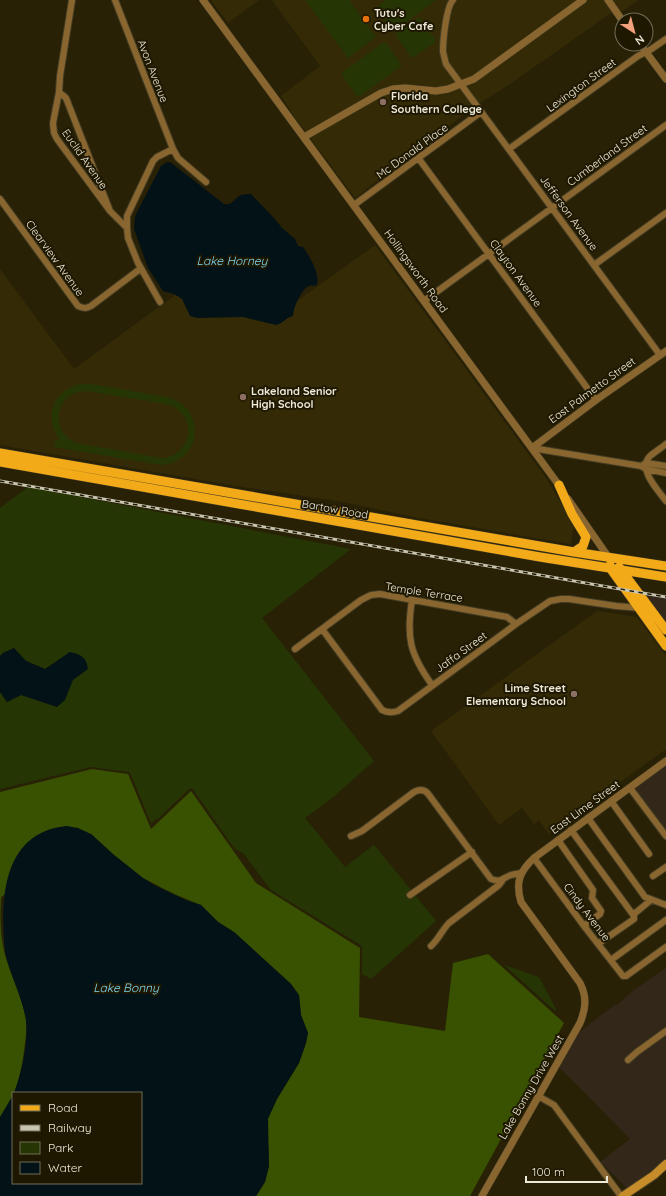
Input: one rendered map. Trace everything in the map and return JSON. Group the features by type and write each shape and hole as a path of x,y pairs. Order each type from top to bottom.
{"main road":[{"name":"Bartow Road","path":"0,453 609,558 666,566"},
{"name":"Bartow Road","path":"0,462 666,577"},
{"path":"559,485 572,514 586,537 583,546 574,552"},
{"path":"609,558 610,568 666,646"},
{"path":"609,558 621,569 666,630"},
{"path":"622,1196 654,1175 666,1164"}],"street":[{"name":"Euclid Avenue","path":"72,0 53,123 54,133 57,140 110,211 127,228"},
{"name":"Avon Avenue","path":"115,0 173,149 178,158 206,182"},
{"name":"Hollingsworth Road","path":"203,0 559,485 609,558"},
{"path":"304,137 381,93 393,89 405,88 436,91 448,89 474,79 583,0"},
{"path":"608,0 616,12"},
{"name":"Jefferson Avenue","path":"451,1 447,14 443,52 446,64 594,265 663,353"},
{"name":"Lexington Street","path":"654,47 666,39"},
{"path":"646,52 666,80"},
{"name":"Lexington Street","path":"509,149 646,52"},
{"name":"Euclid Avenue","path":"59,92 66,98 110,211"},
{"name":"Mc Donald Place","path":"354,205 481,112"},
{"name":"Cumberland Street","path":"424,300 666,125"},
{"path":"160,302 140,269 128,238 127,216 153,161 173,149"},
{"name":"Clayton Avenue","path":"419,158 596,400"},
{"name":"Clearview Avenue","path":"0,199 78,306 88,308 140,269"},
{"path":"594,265 665,215"},
{"name":"East Palmetto Street","path":"532,448 596,400 663,353"},
{"path":"644,466 649,457 666,444"},
{"path":"532,448 644,466 666,473"},
{"path":"644,466 666,466"},
{"path":"644,466 650,479 666,501"},
{"path":"246,505 248,496"},
{"name":"Temple Terrace","path":"295,649 361,600 371,595 380,594 507,617 516,624"},
{"name":"Jaffa Street","path":"322,629 382,710 387,713 398,711 516,624 550,601 561,599 650,609"},
{"path":"412,600 409,619 411,644 418,665 432,686"},
{"name":"East Lime Street","path":"521,873 526,865 534,858 666,761"},
{"path":"630,788 666,836"},
{"path":"351,836 362,831 414,792 423,790 429,795 492,879 497,881 502,880 509,876 521,873"},
{"path":"611,801 649,854"},
{"path":"588,818 645,897 666,905"},
{"path":"571,830 634,916"},
{"path":"558,840 593,890 592,898 601,911 600,914 584,926"},
{"path":"410,895 472,852"},
{"name":"Cindy Avenue","path":"534,858 623,976 626,976 666,947"},
{"path":"653,876 666,867"},
{"name":"Lake Bonny Drive West","path":"482,1196 580,1023 586,1003 585,995 581,986 521,902 518,883 521,873"},
{"path":"431,946 449,923 499,885 502,880"},
{"path":"598,944 634,919 634,914 651,900"},
{"path":"611,960 666,920"},
{"path":"628,1060 666,1031"},
{"path":"538,1096 554,1105 622,1196"}],"shaded area":[{"path":"211,0 259,0 228,23"},
{"name":"Florida Southern College","path":"272,0 638,0 623,11 611,13 513,82 471,109 355,198 296,119 281,96 320,66"},
{"name":"Lakeland Senior High School","path":"375,245 546,478 574,525 571,544 414,517 343,502 230,485 0,445 0,269 74,369 185,288 293,304"},
{"path":"642,594 666,598 666,626"},
{"name":"Lime Street Elementary School","path":"597,611 637,617 666,656 666,749 549,834 539,820 534,824 522,808 499,825 431,731"},
{"path":"666,765 666,831 634,788"},
{"path":"666,968 666,1027 624,1059 629,1064 666,1035 666,1159 627,1188 600,1162 630,1139 559,1067 579,1032 616,1004 617,1005 634,990"}],"green space":[{"path":"305,0 349,0 376,37 348,58"},
{"path":"386,0 436,0 395,30 392,30 377,9 377,7"},
{"path":"420,18 435,39 435,42 414,57 411,57 396,36 396,33"},
{"path":"384,42 401,66 360,96 357,96 342,73"},
{"path":"81,384 91,384 167,397 180,403 189,412 194,423 195,434 192,445 185,455 175,462 161,465 54,447 55,440 60,440 52,423 54,406 64,392 71,387","holes":["86,391 166,404 177,409 184,416 188,424 188,433 186,442 180,450 172,455 161,458 81,444 70,439 63,432 59,424 61,406 75,393"]},
{"path":"28,487 351,549 262,618 374,761 331,799 305,818 345,867 374,845 411,890 406,894 410,899 415,895 436,921 371,979 362,974 362,946 271,890 244,854 234,848 192,788 189,789 159,818 151,823 130,773 128,772 91,767 0,789 0,692 7,702 21,695 57,707 70,652 45,669 26,661 14,648 0,656 0,508"},
{"path":"92,769 128,774 151,829 191,791 256,883 360,948 359,1017 445,1031 453,963 488,954 564,1023 470,1196 256,1196 265,1182 269,1166 267,1119 277,1099 299,1063 308,1033 301,1015 299,995 291,984 234,932 218,922 201,905 174,894 143,878 91,834 1,897 0,911 0,792"},
{"path":"0,911 3,948 26,1019 24,1053 18,1082 15,1092 12,1092 11,1101 0,1117"},
{"path":"504,965 539,977 556,1009 555,1011"}],"water":[{"name":"Lake Horney","path":"167,162 170,162 224,204 231,203 241,195 251,194 282,228 295,239 298,246 303,247 314,266 317,282 316,286 309,286 300,295 293,316 276,325 243,317 197,318 190,316 182,299 174,294 163,291 148,268 134,229 137,212 161,166"},
{"path":"14,648 26,661 45,669 70,652 82,657 86,661 88,669 73,680 65,700 57,707 21,695 7,702 0,692 0,656"},
{"name":"Lake Bonny","path":"66,826 78,828 91,834 143,878 156,886 188,901 201,905 218,922 234,932 291,984 299,995 301,1015 308,1033 306,1043 299,1063 277,1099 268,1119 269,1166 265,1182 256,1196 0,1196 0,1117 12,1097 12,1184 142,1184 142,1092 14,1092 24,1058 26,1018 5,952 3,911 5,891 10,872 17,855 29,841 45,831"}],"railway":[{"path":"0,481 666,597"}],"place":[{"name":"Tutu's Cyber Cafe","path":"366,19"},
{"name":"Florida Southern College","path":"383,102"},
{"name":"Lakeland Senior High School","path":"243,397"},
{"name":"Lime Street Elementary School","path":"574,694"}]}
